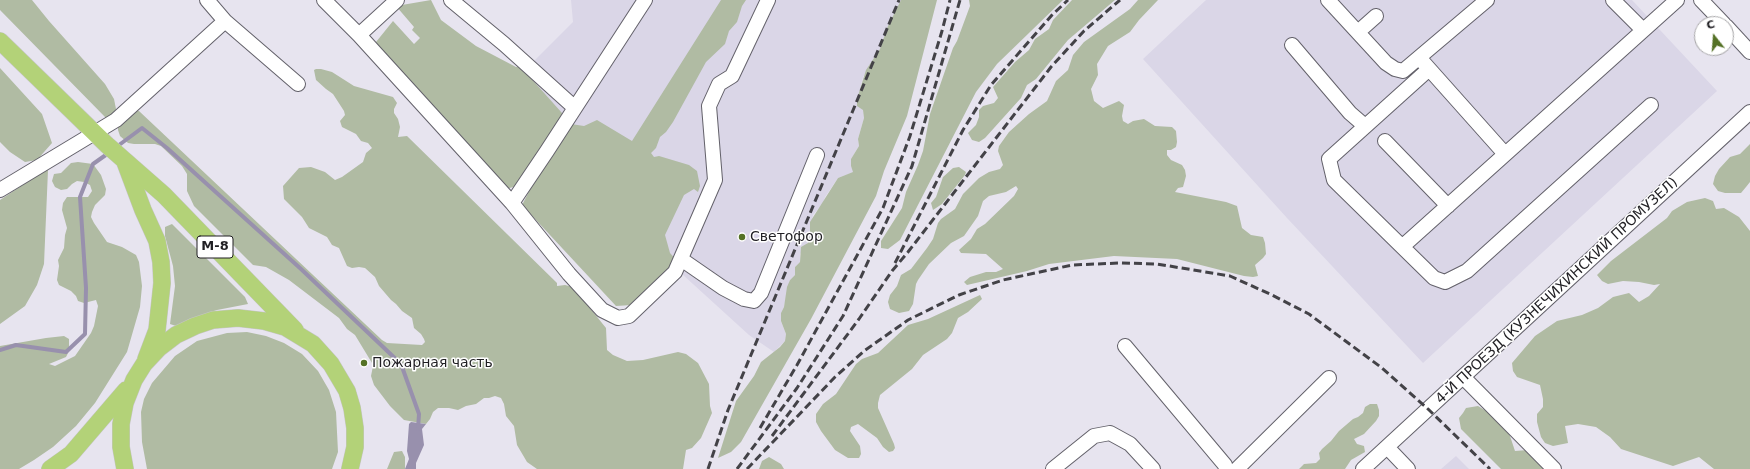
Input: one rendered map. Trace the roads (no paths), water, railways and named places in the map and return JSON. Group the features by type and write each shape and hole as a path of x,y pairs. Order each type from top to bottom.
{"main road":[{"name":"М-8","path":"0,42 116,152 164,195 302,337"},
{"name":"М-8","path":"116,152 157,241 161,262 162,282 157,330 144,364 134,380 125,403 121,424 121,447 126,469"},
{"name":"М-8","path":"144,364 159,348 176,335 195,326 213,320 238,318 264,321 284,327 312,344 331,364 347,392 352,408 355,428 352,467"},
{"path":"50,469 77,448 134,380"}],"street":[{"path":"207,0 225,21 298,84"},
{"path":"324,0 359,35 512,203 569,274 602,310 618,318 629,316 675,272 715,180 709,106 719,84 732,76 768,0"},
{"path":"359,35 397,0"},
{"path":"451,0 504,44 575,108"},
{"path":"512,203 644,0"},
{"path":"1328,0 1386,63 1394,69 1403,71 1487,0"},
{"path":"1612,0 1643,30"},
{"path":"1403,246 1677,0"},
{"path":"1701,0 1716,16"},
{"path":"1358,32 1376,16"},
{"path":"0,190 116,120 225,21"},
{"path":"1734,35 1750,52"},
{"path":"1292,45 1350,113 1365,126"},
{"path":"1419,57 1506,154"},
{"path":"1429,69 1329,159 1330,169 1334,180 1434,278 1446,282 1467,271 1651,105"},
{"name":"4-Й ПРОЕЗД (КУЗНЕЧИХИНСКИЙ ПРОМУЗЕЛ)","path":"1363,469 1750,112"},
{"path":"1385,141 1448,206"},
{"path":"681,259 723,288 744,300 754,301 761,293 817,155"},
{"path":"1125,346 1225,465 1226,469"},
{"path":"1463,377 1554,469"},
{"path":"1237,469 1330,378"},
{"path":"1053,469 1094,436 1110,434 1130,444 1153,469"},
{"path":"1387,447 1408,469"}],"waterway":[{"path":"115,148 142,128 167,148 301,269 401,364 419,414 418,429"},
{"path":"0,350 16,345 66,352 85,334 86,288 80,197 93,164 110,152"}],"railway":[{"path":"708,469 728,410 899,0"},
{"path":"760,428 797,365 883,208 910,136 950,0"},
{"path":"737,469 797,388 843,316 912,166 960,0"},
{"path":"895,263 963,130 991,85 1052,15 1068,0"},
{"path":"772,436 859,319 892,271 1051,67 1084,31 1120,0"},
{"path":"747,469 835,377 864,351 908,320 959,295 1003,280 1072,265 1121,263 1157,264 1230,276 1309,314 1382,368 1428,409 1490,469"}],"place":[{"name":"Светофор","path":"742,237"},
{"name":"Пожарная часть","path":"364,363"}]}
